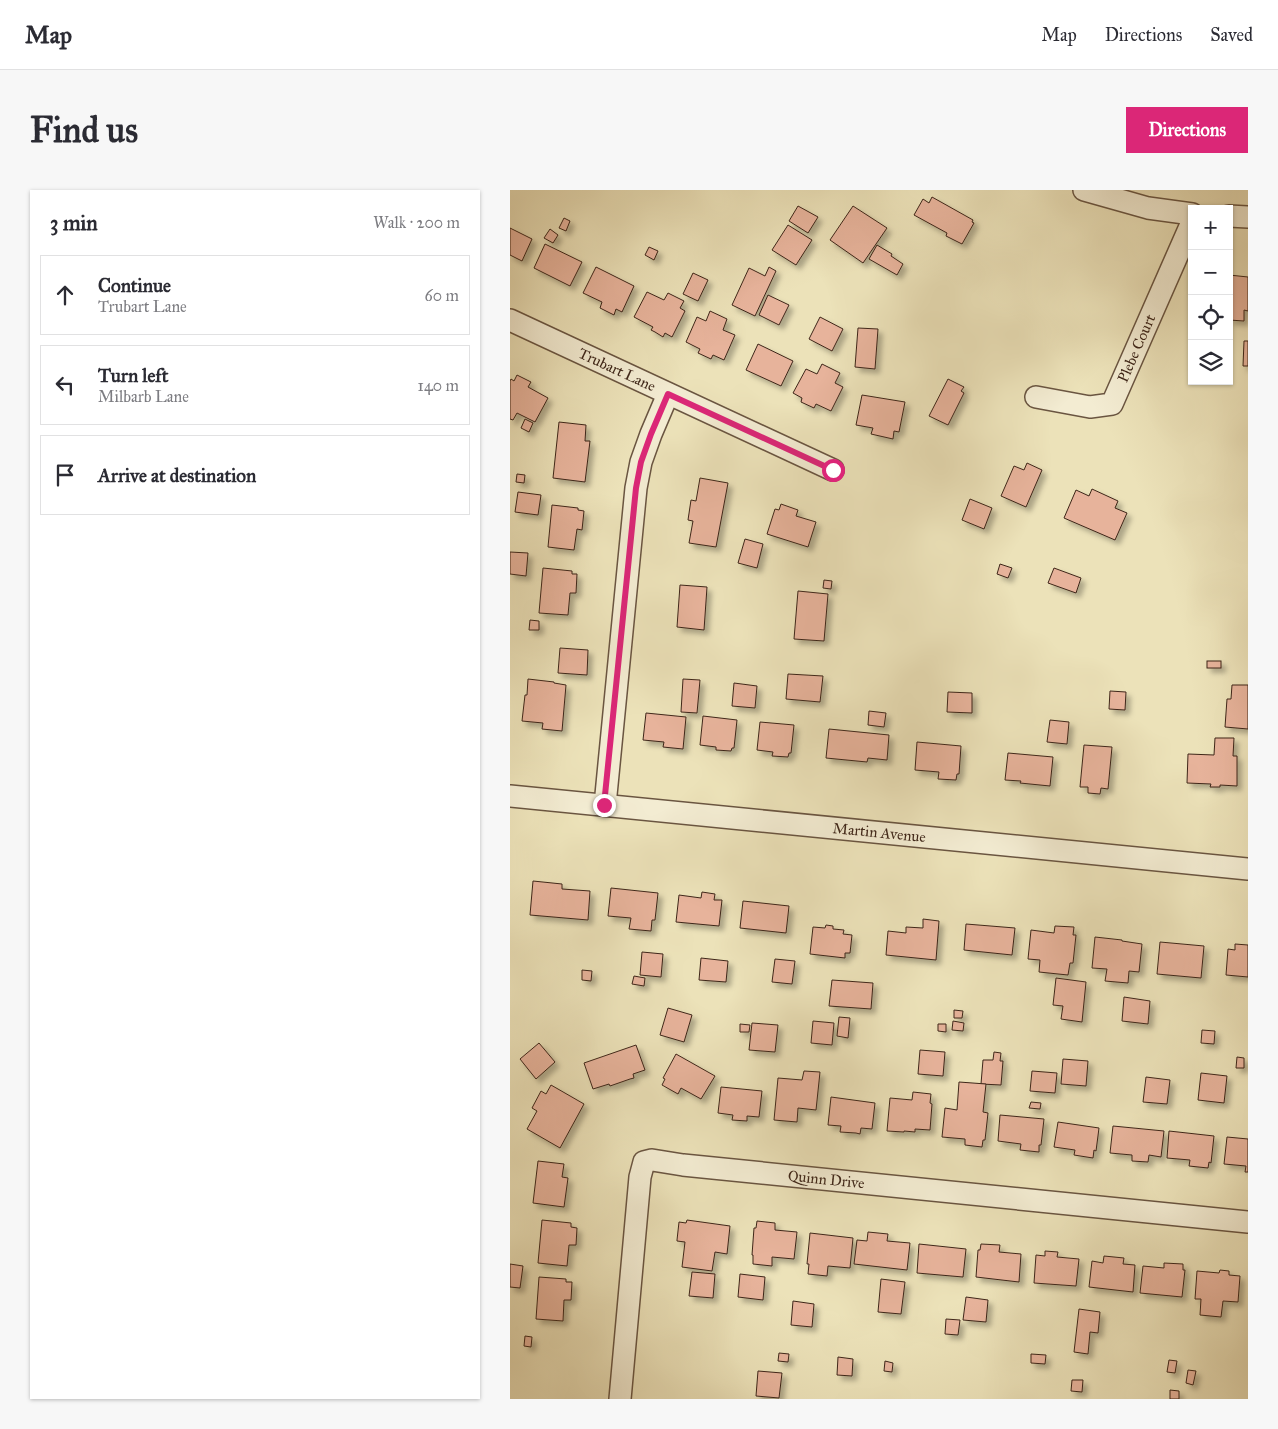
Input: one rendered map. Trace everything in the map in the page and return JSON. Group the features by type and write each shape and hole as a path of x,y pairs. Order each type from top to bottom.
{"street":[{"path":"1084,190 1148,208 1188,213"},
{"path":"1233,216 1248,217"},
{"name":"Plebe Court","path":"1036,397 1090,407 1112,404 1188,231"},
{"name":"Trubart Lane","path":"510,320 833,470"},
{"path":"604,805 636,488 641,462 668,394"},
{"name":"Martin Avenue","path":"510,796 1248,869"},
{"name":"Quinn Drive","path":"620,1399 640,1178 644,1162 652,1160 683,1165 1248,1222"}],"building":[{"path":"932,197 973,220 972,222 974,223 962,244 946,236 947,233 914,215 923,199 929,203"},
{"path":"798,206 818,217 808,233 789,221"},
{"path":"853,206 887,228 863,263 830,240"},
{"path":"564,218 570,221 566,231 559,228"},
{"path":"788,225 812,240 796,265 772,250"},
{"path":"510,228 532,239 522,261 510,255"},
{"path":"550,229 558,235 553,243 544,238"},
{"path":"545,244 582,262 570,286 534,268"},
{"path":"877,245 892,254 891,256 903,264 897,275 869,259"},
{"path":"649,247 658,251 654,260 645,255"},
{"path":"596,267 634,286 622,312 616,309 614,315 600,308 602,302 583,293"},
{"path":"769,267 776,271 755,316 732,305 749,268 765,276"},
{"path":"693,273 708,280 698,301 683,294"},
{"path":"1233,275 1248,277 1248,311 1244,310 1244,321 1233,320"},
{"path":"647,292 664,300 668,293 684,301 680,308 685,311 672,337 665,333 663,337 651,330 653,327 634,317"},
{"path":"768,295 789,305 779,325 759,315"},
{"path":"710,311 727,319 723,330 735,335 724,360 713,355 711,359 698,353 700,349 686,342 697,317 706,321"},
{"path":"820,317 843,329 832,351 809,339"},
{"path":"858,328 878,329 875,369 855,367"},
{"path":"1244,341 1248,341 1248,366 1243,366"},
{"path":"758,344 793,361 781,386 746,370"},
{"path":"822,364 840,373 835,383 843,387 831,411 816,404 814,408 801,402 802,398 793,393 806,369 817,374"},
{"path":"517,375 531,382 528,387 548,398 535,422 517,413 513,420 510,419 510,381 511,379 514,381"},
{"path":"948,379 964,387 961,391 964,393 948,425 929,416"},
{"path":"862,395 905,402 899,432 894,431 893,439 871,434 873,428 856,425"},
{"path":"525,419 533,423 529,432 521,428"},
{"path":"559,422 586,425 585,441 590,441 585,482 553,478"},
{"path":"1027,463 1042,470 1026,507 1001,496 1014,466 1024,470"},
{"path":"517,474 525,475 524,483 516,482"},
{"path":"700,478 728,483 716,547 689,543 693,521 688,520 691,500 696,501"},
{"path":"1092,489 1118,501 1115,508 1127,513 1115,540 1064,518 1076,490 1089,496"},
{"path":"518,492 541,495 538,515 515,512"},
{"path":"970,499 992,508 984,529 962,520"},
{"path":"781,504 798,510 796,516 816,522 808,547 767,534 775,509 779,510"},
{"path":"552,505 578,508 578,510 584,511 582,530 577,529 574,550 548,547"},
{"path":"745,539 763,544 757,568 738,563"},
{"path":"510,552 528,553 526,576 510,574"},
{"path":"1000,564 1012,568 1008,578 997,574"},
{"path":"543,568 572,571 572,574 577,574 576,593 570,593 568,615 539,613"},
{"path":"1054,568 1081,578 1076,593 1048,583"},
{"path":"824,580 832,581 831,589 823,588"},
{"path":"680,585 707,587 704,630 677,627"},
{"path":"798,591 828,594 824,641 794,639"},
{"path":"530,620 539,621 539,630 529,630"},
{"path":"560,648 588,650 587,675 558,673"},
{"path":"1207,661 1221,661 1221,668 1207,668"},
{"path":"788,674 823,676 820,702 786,699"},
{"path":"528,679 566,685 562,731 542,729 543,723 522,721"},
{"path":"683,679 700,680 697,713 681,712"},
{"path":"734,683 757,686 755,708 732,706"},
{"path":"1232,685 1248,685 1248,729 1225,727 1227,699 1231,699"},
{"path":"1110,691 1126,692 1125,710 1109,709"},
{"path":"948,692 972,693 972,713 947,712"},
{"path":"869,711 886,713 884,727 868,725"},
{"path":"646,713 686,717 683,749 663,747 664,742 643,740"},
{"path":"703,716 737,720 734,748 731,751 716,750 716,747 700,745"},
{"path":"1050,720 1069,722 1067,744 1047,742"},
{"path":"760,722 794,725 791,753 789,753 788,757 772,756 773,752 757,750"},
{"path":"829,729 889,735 887,760 868,758 867,762 826,758"},
{"path":"1215,738 1234,738 1233,756 1237,756 1237,786 1220,785 1220,787 1210,787 1211,784 1187,783 1188,754 1214,755"},
{"path":"917,742 961,746 959,774 957,774 956,780 938,779 939,772 915,770"},
{"path":"1084,745 1112,747 1108,789 1101,788 1100,794 1088,793 1088,787 1080,787"},
{"path":"1008,753 1053,757 1050,786 1005,780"},
{"path":"533,881 562,884 562,889 590,891 588,920 530,915"},
{"path":"611,888 658,893 655,920 652,920 651,931 629,929 631,918 608,916"},
{"path":"702,892 715,894 714,900 722,900 719,926 676,922 679,895 701,898"},
{"path":"743,901 789,906 786,933 740,928"},
{"path":"923,919 939,921 936,960 886,955 888,931 906,933 906,927 923,928"},
{"path":"966,924 1015,928 1012,955 964,950"},
{"path":"826,925 833,926 833,929 844,930 843,934 852,935 850,953 845,953 845,958 810,954 813,927 825,928"},
{"path":"1055,926 1074,927 1073,935 1076,935 1073,963 1070,963 1068,975 1039,972 1040,960 1028,959 1031,930 1054,933"},
{"path":"1095,937 1142,944 1139,972 1129,971 1128,983 1105,981 1107,969 1092,968"},
{"path":"1160,942 1204,946 1201,978 1157,974"},
{"path":"1235,944 1248,945 1248,977 1226,975 1228,949 1235,950"},
{"path":"642,952 663,954 661,977 640,975"},
{"path":"701,958 728,961 726,982 699,980"},
{"path":"775,959 795,961 792,984 772,982"},
{"path":"582,970 592,971 591,981 582,980"},
{"path":"634,976 645,978 644,986 632,984"},
{"path":"1056,978 1086,982 1082,1022 1061,1019 1063,1006 1053,1005"},
{"path":"832,980 873,983 871,1009 829,1006"},
{"path":"1124,997 1150,1001 1148,1024 1122,1021"},
{"path":"668,1008 692,1015 684,1042 660,1035"},
{"path":"954,1010 963,1011 962,1018 954,1018"},
{"path":"839,1017 850,1018 848,1038 837,1036"},
{"path":"813,1021 834,1023 832,1045 811,1043"},
{"path":"953,1021 964,1023 963,1031 952,1030"},
{"path":"752,1023 778,1025 775,1052 749,1050"},
{"path":"740,1024 750,1025 749,1032 740,1032"},
{"path":"938,1024 946,1024 946,1032 938,1031"},
{"path":"1202,1030 1215,1031 1214,1044 1201,1043"},
{"path":"539,1043 555,1062 536,1079 520,1059"},
{"path":"636,1045 645,1070 633,1074 634,1078 610,1086 609,1084 593,1089 584,1063"},
{"path":"920,1050 945,1052 943,1076 918,1074"},
{"path":"994,1052 1001,1053 1000,1061 1003,1061 1001,1085 981,1084 983,1060 993,1060"},
{"path":"676,1054 715,1076 701,1099 681,1088 678,1094 662,1085 665,1079 663,1078"},
{"path":"1237,1057 1244,1058 1244,1068 1236,1068"},
{"path":"1063,1059 1088,1061 1086,1086 1061,1084"},
{"path":"804,1071 820,1072 816,1110 798,1108 797,1122 774,1120 778,1078 802,1080"},
{"path":"1032,1071 1057,1073 1055,1093 1030,1091"},
{"path":"1201,1073 1227,1076 1224,1103 1198,1100"},
{"path":"1146,1077 1170,1080 1167,1104 1143,1102"},
{"path":"959,1082 986,1084 983,1112 988,1113 985,1140 983,1140 982,1147 965,1145 965,1139 942,1137 945,1108 957,1110"},
{"path":"551,1085 584,1104 560,1148 527,1129 537,1111 532,1108 541,1091 546,1094"},
{"path":"721,1087 762,1091 759,1117 747,1116 747,1121 732,1120 733,1115 718,1113"},
{"path":"913,1092 931,1094 930,1130 915,1129 915,1132 887,1131 890,1098 912,1100"},
{"path":"831,1097 875,1103 872,1129 861,1128 860,1134 840,1132 841,1126 828,1125"},
{"path":"1031,1102 1041,1103 1040,1109 1029,1108"},
{"path":"1000,1115 1044,1119 1039,1152 1020,1150 1021,1144 998,1141"},
{"path":"1058,1122 1099,1128 1096,1151 1094,1150 1093,1158 1074,1155 1075,1150 1054,1147"},
{"path":"1113,1126 1164,1131 1161,1157 1149,1155 1148,1162 1132,1161 1132,1155 1110,1153"},
{"path":"1169,1131 1214,1136 1211,1163 1209,1162 1208,1168 1189,1166 1190,1160 1167,1158"},
{"path":"1227,1137 1248,1139 1248,1172 1245,1172 1246,1166 1224,1164"},
{"path":"538,1161 564,1164 562,1177 568,1178 564,1207 533,1203"},
{"path":"542,1220 571,1223 571,1227 577,1228 576,1245 569,1245 567,1266 538,1263"},
{"path":"687,1220 730,1226 727,1254 715,1252 712,1271 682,1267 685,1242 677,1240 679,1222 686,1223"},
{"path":"757,1221 775,1223 775,1230 797,1232 794,1259 772,1257 772,1266 753,1264 754,1228 756,1228"},
{"path":"868,1232 888,1234 887,1241 910,1243 907,1270 854,1264 857,1240 867,1241"},
{"path":"810,1233 853,1238 850,1268 828,1266 827,1276 808,1274"},
{"path":"919,1244 966,1249 963,1277 917,1273"},
{"path":"981,1244 1000,1245 999,1252 1021,1254 1019,1282 976,1277 978,1250 980,1250"},
{"path":"1045,1251 1058,1252 1057,1257 1079,1259 1076,1286 1034,1283 1036,1255 1045,1256"},
{"path":"1104,1256 1124,1258 1123,1264 1135,1265 1133,1292 1089,1287 1092,1261 1103,1263"},
{"path":"1164,1263 1183,1264 1183,1270 1185,1270 1182,1297 1140,1293 1143,1266 1164,1268"},
{"path":"510,1264 523,1266 520,1288 510,1287"},
{"path":"1220,1270 1229,1271 1229,1275 1240,1276 1238,1302 1223,1301 1221,1317 1200,1315 1201,1299 1195,1299 1197,1271 1219,1273"},
{"path":"692,1272 715,1274 713,1298 689,1296"},
{"path":"740,1274 765,1277 763,1300 738,1297"},
{"path":"539,1277 566,1279 566,1282 572,1282 571,1300 564,1300 563,1321 536,1319"},
{"path":"881,1279 905,1282 901,1314 878,1312"},
{"path":"966,1297 988,1300 986,1322 963,1320"},
{"path":"793,1301 814,1304 812,1327 791,1325"},
{"path":"1079,1309 1100,1312 1098,1333 1090,1332 1088,1354 1074,1352"},
{"path":"946,1319 960,1320 958,1335 945,1334"},
{"path":"525,1336 532,1337 531,1347 524,1346"},
{"path":"779,1353 789,1354 788,1362 778,1361"},
{"path":"1031,1354 1046,1355 1045,1364 1031,1363"},
{"path":"838,1357 853,1359 852,1376 837,1375"},
{"path":"1169,1360 1177,1361 1175,1373 1167,1372"},
{"path":"885,1361 893,1363 892,1372 884,1371"},
{"path":"1188,1370 1196,1371 1193,1385 1186,1383"},
{"path":"758,1371 782,1373 779,1398 756,1396"},
{"path":"1072,1380 1083,1380 1082,1392 1071,1391"},
{"path":"1170,1390 1179,1391 1179,1399 1170,1399"}],"route":[{"path":"604,805 636,488 641,462 668,394 833,470"}]}
